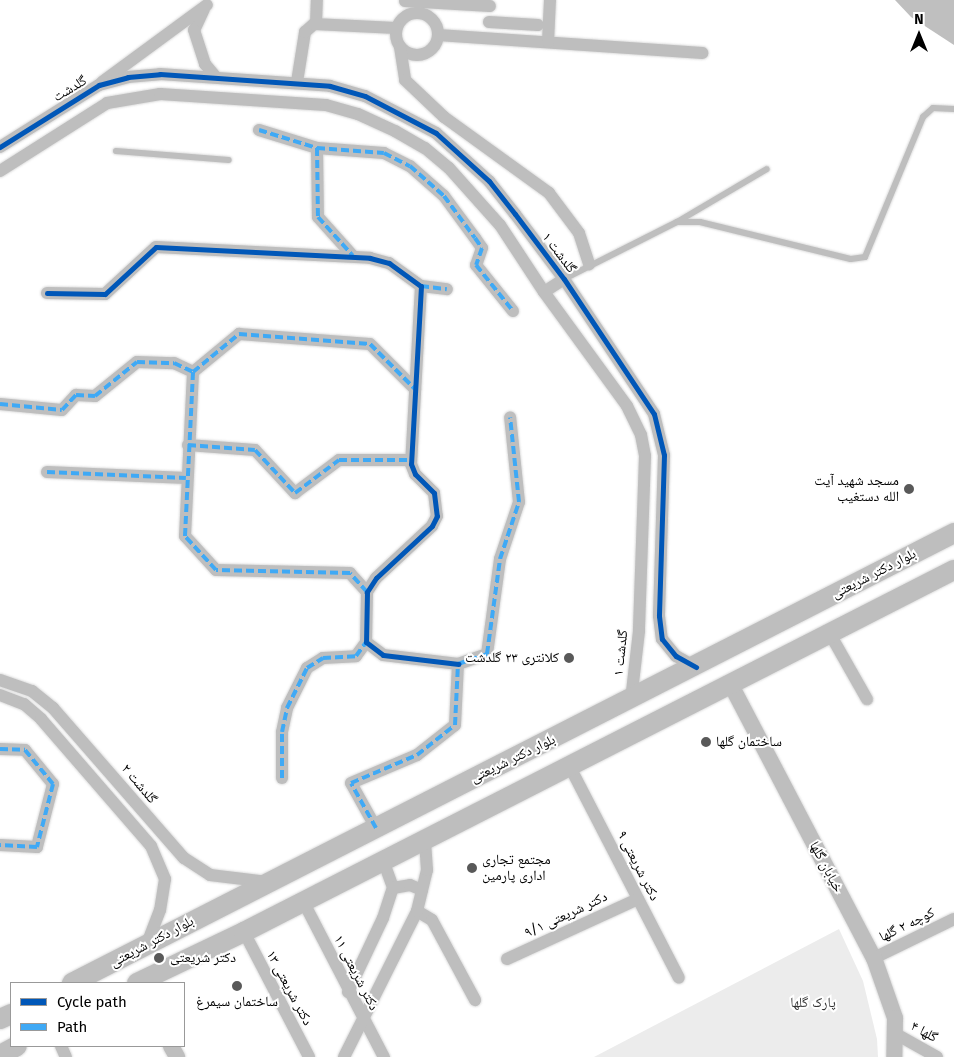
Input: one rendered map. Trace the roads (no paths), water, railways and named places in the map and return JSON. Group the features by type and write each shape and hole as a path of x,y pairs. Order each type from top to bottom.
{"main road":[{"name":"بلوار دکتر شریعتی","path":"74,982 268,882 696,667 954,533"},
{"path":"141,982 570,767 954,570"},
{"path":"829,598 837,630"},
{"path":"0,1055 15,1047"}],"street":[{"path":"316,24 317,0"},
{"path":"548,42 550,0"},
{"path":"404,17 404,1 490,3 489,38"},
{"path":"210,3 194,30 205,64 216,77"},
{"path":"99,85 210,3"},
{"path":"400,47 412,55 427,53 437,42 438,35 430,17 417,12 404,17 396,28 405,80 444,117 550,193 579,233 589,264"},
{"path":"489,22 538,25"},
{"path":"297,82 305,32 316,24 396,28"},
{"path":"438,35 702,53"},
{"name":"گلدشت ۱","path":"160,74 297,82 330,86 365,96 436,133 489,181 564,278 644,396 660,430 664,455 661,548 662,639 676,656 696,667"},
{"name":"گلدشت","path":"0,147 99,85 128,77 160,74"},
{"name":"گلدشت ۱","path":"0,171 107,103 160,94 326,105 358,114 425,148 475,194 500,225 544,292 637,423 645,456 639,631 631,700"},
{"path":"259,130 317,148 384,153 410,166 444,196 475,238 482,248 476,265 514,311"},
{"path":"317,148 318,217 352,256"},
{"path":"47,293 105,294 156,247 352,256 389,263 421,286 447,289"},
{"path":"544,292 564,278"},
{"path":"282,778 282,732 288,708 307,668 322,658 356,656 366,642 367,592 376,578 432,526 437,516 434,493 415,474 411,460 421,286"},
{"path":"367,592 350,573 216,570 185,536 186,478 194,372 239,334 370,344 415,389"},
{"path":"0,404 62,410 76,395 95,396 137,362 174,363 194,372"},
{"path":"366,642 383,655 458,664 487,654 500,559 520,502 510,417"},
{"path":"188,445 256,450 295,493 339,460 411,460"},
{"path":"47,472 186,478"},
{"path":"642,548 661,548"},
{"path":"837,630 867,699"},
{"path":"376,828 351,783 417,756 455,725 458,664"},
{"name":"گلدشت ۲","path":"0,680 32,691 53,708 184,858 210,875 268,882"},
{"name":"خیابان گلها","path":"731,685 874,958 894,1018 896,1034 894,1057"},
{"path":"0,695 24,704 41,719 151,846 165,879 160,910 146,946"},
{"path":"0,749 25,750 53,784 37,847 0,845"},
{"name":"دکتر شریعتی ۹","path":"570,767 679,978"},
{"path":"344,1057 364,1021 417,911 427,870 425,840"},
{"path":"348,992 383,918 393,888 383,860"},
{"path":"393,888 410,885 422,890"},
{"name":"دکتر شریعتی ۹/۱","path":"507,959 638,899"},
{"name":"۱۱ دکتر شریعتی","path":"303,901 348,992 384,1057"},
{"path":"417,911 432,920 475,1000"},
{"name":"کوچه ۲ گلها","path":"874,958 954,919"},
{"name":"۱۳ دکتر شریعتی","path":"244,932 309,1057"},
{"name":"۴ گلها","path":"896,1034 938,1057"}],"lane":[{"path":"677,222 700,222 851,259 865,257 923,117 933,108 954,109"},
{"path":"116,151 229,160"},
{"path":"564,278 677,222 766,169"}],"place":[{"name":"مسجد شهید آیت الله دستغیب","path":"909,489"},
{"name":"کلانتری ۲۳ گلدشت","path":"569,658"},
{"name":"ساختمان گلها","path":"706,742"},
{"name":"مجتمع تجاری اداری پارمین","path":"472,868"},
{"name":"دکتر شریعتی","path":"159,958"},
{"name":"ساختمان سیمرغ","path":"237,986"}],"park label":[{"name":"پارک گلها","path":"813,1003"}]}
